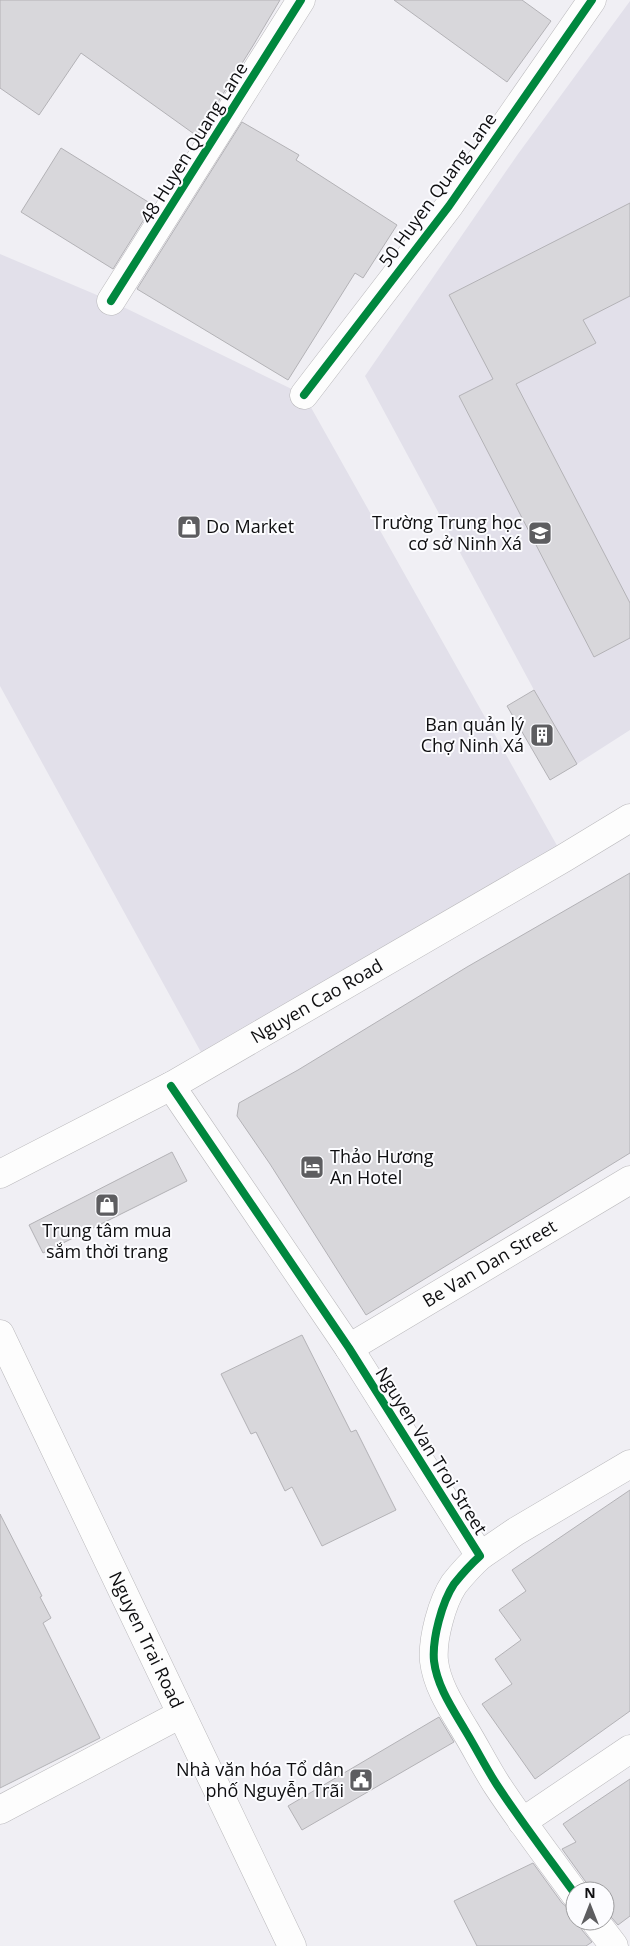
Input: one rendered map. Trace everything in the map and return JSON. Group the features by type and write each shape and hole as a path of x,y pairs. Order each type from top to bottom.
{"street":[{"name":"48 Huyen Quang Lane","path":"111,301 301,0"},
{"name":"50 Huyen Quang Lane","path":"304,395 449,206 592,0"},
{"name":"Nguyen Cao Road","path":"0,1174 171,1086 630,818"},
{"name":"Nguyen Van Troi Street","path":"171,1086 349,1348 480,1556 463,1572 450,1593 437,1629 434,1653 435,1666 445,1696 496,1784 565,1881"},
{"name":"Be Van Dan Street","path":"349,1348 630,1180"},
{"name":"Nguyen Trai Road","path":"0,1334 292,1946"},
{"path":"480,1556 515,1532 630,1464"},
{"path":"0,1810 181,1714"},
{"path":"522,1822 630,1749"},
{"path":"603,1931 614,1946"}],"shaded area":[{"name":"Trường Trung học cơ sở Ninh Xá","path":"630,1 630,730 577,764 534,690 365,376 518,154"},
{"name":"Do Market","path":"0,254 111,301 304,395 564,858 208,1065 0,686"}],"building":[{"path":"0,0 280,0 197,136 81,53 39,115 0,88"},
{"path":"394,0 522,0 551,21 507,82"},
{"path":"242,122 299,155 296,160 397,225 363,278 355,273 288,380 137,289"},
{"path":"61,148 153,205 113,269 21,212"},
{"path":"630,203 630,296 583,320 596,343 516,384 630,603 630,638 594,657 459,396 493,379 449,295"},
{"name":"Ban quản lý Chợ Ninh Xá","path":"534,690 577,764 550,780 507,706"},
{"path":"630,873 630,1153 366,1315 270,1164 237,1116 239,1103 298,1070 467,967"},
{"path":"172,1152 187,1181 43,1253 29,1225"},
{"path":"302,1335 351,1432 356,1430 396,1510 322,1546 292,1487 285,1491 256,1432 251,1434 221,1374"},
{"path":"630,1490 630,1711 535,1779 482,1704 512,1684 495,1659 521,1640 499,1610 526,1591 512,1570"},
{"path":"0,1514 42,1596 40,1597 51,1618 43,1623 100,1738 0,1788"},
{"name":"Nhà văn hóa Tổ dân phố Nguyễn Trãi","path":"439,1717 454,1742 302,1830 288,1806"},
{"path":"630,1779 630,1916 618,1925 615,1922 615,1881 585,1881 562,1849 576,1842 563,1824"},
{"path":"533,1863 565,1906 565,1931 583,1931 592,1942 586,1946 477,1946 454,1901"}],"cycle path":[{"path":"111,301 301,0"},
{"path":"304,395 449,206 592,0"},
{"path":"171,1086 349,1348 480,1556 454,1584 439,1621 434,1652 438,1679 446,1697 493,1778 566,1881"}],"place":[{"name":"Do Market","path":"189,527"},
{"name":"Trường Trung học cơ sở Ninh Xá","path":"540,533"},
{"name":"Ban quản lý Chợ Ninh Xá","path":"542,735"},
{"name":"Thảo Hương An Hotel","path":"312,1167"},
{"name":"Trung tâm mua sắm thời trang","path":"107,1205"},
{"name":"Nhà văn hóa Tổ dân phố Nguyễn Trãi","path":"361,1780"}]}
